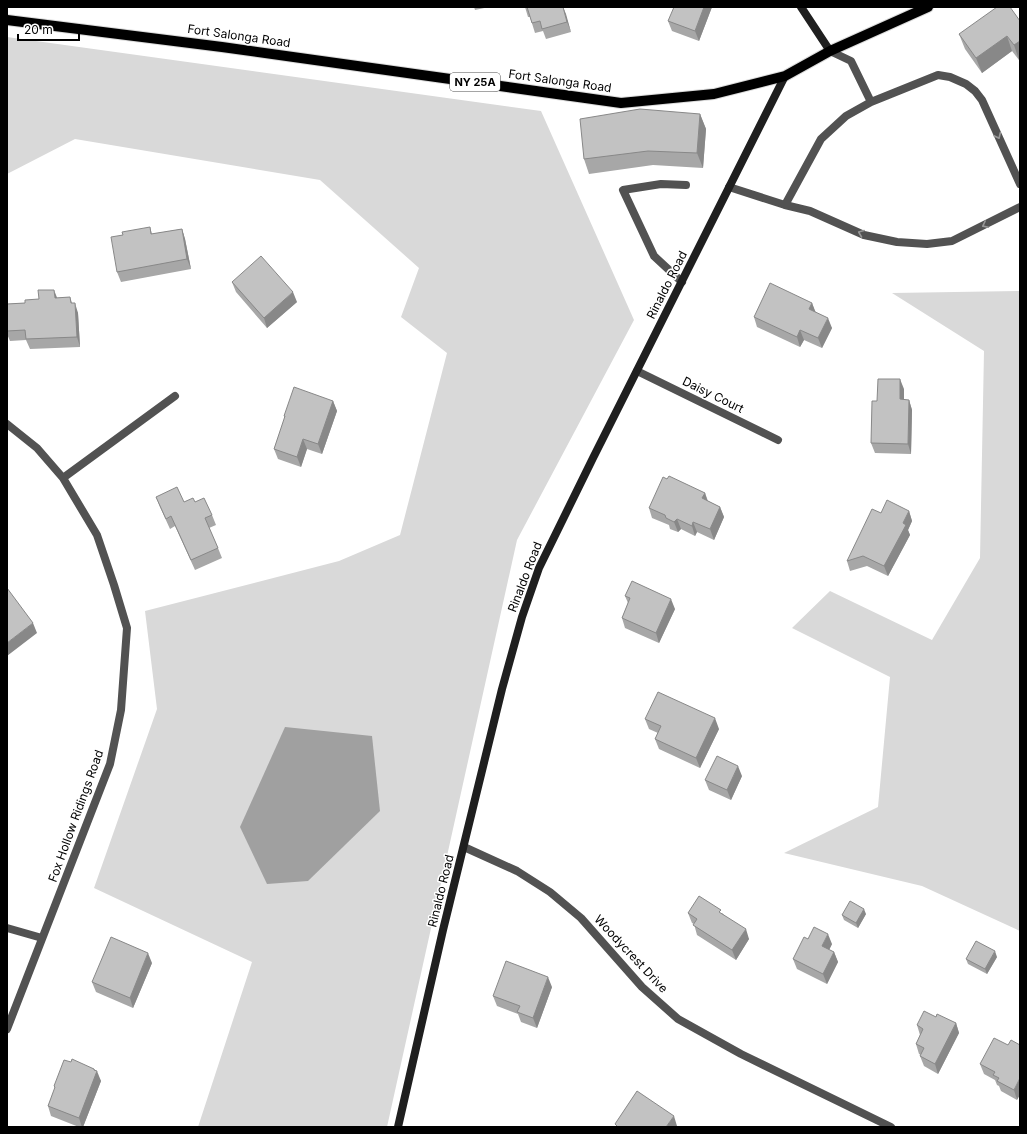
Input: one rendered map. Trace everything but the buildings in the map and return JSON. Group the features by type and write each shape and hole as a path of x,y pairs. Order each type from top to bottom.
{"main road":[{"name":"Fort Salonga Road","path":"7,20 222,46 621,103 714,94 785,76 830,51 928,7"}],"street":[{"path":"801,7 830,51 851,61 871,102"},
{"path":"785,205 821,139 846,116 871,102 938,75 950,77 966,84 975,91 982,100 1020,184"},
{"name":"Rinaldo Road","path":"398,1127 502,689 522,617 539,568 785,76"},
{"path":"682,282 654,256 623,190 661,184 686,185"},
{"path":"729,187 785,205 810,211 864,235 897,242 927,244 952,241 1020,207"},
{"name":"Daisy Court","path":"637,372 778,440"},
{"path":"63,478 175,396"},
{"name":"Fox Hollow Ridings Road","path":"7,424 37,448 63,478 97,535 127,628 121,710 110,764 7,1029"},
{"name":"Woodycrest Drive","path":"464,847 517,871 550,892 581,918 642,987 678,1019 740,1054 891,1127"},
{"path":"7,928 42,938"}],"shaded area":[{"path":"7,37 541,111 634,320 517,540 387,1127 198,1127 252,962 94,888 157,709 145,611 339,561 400,535 447,353 401,317 419,268 320,180 75,139 7,174"},
{"path":"1020,291 1020,931 922,886 784,853 878,807 890,677 792,628 830,591 932,640 980,558 984,351 892,293"},
{"path":"285,727 372,736 380,811 308,881 267,884 240,827"}]}
